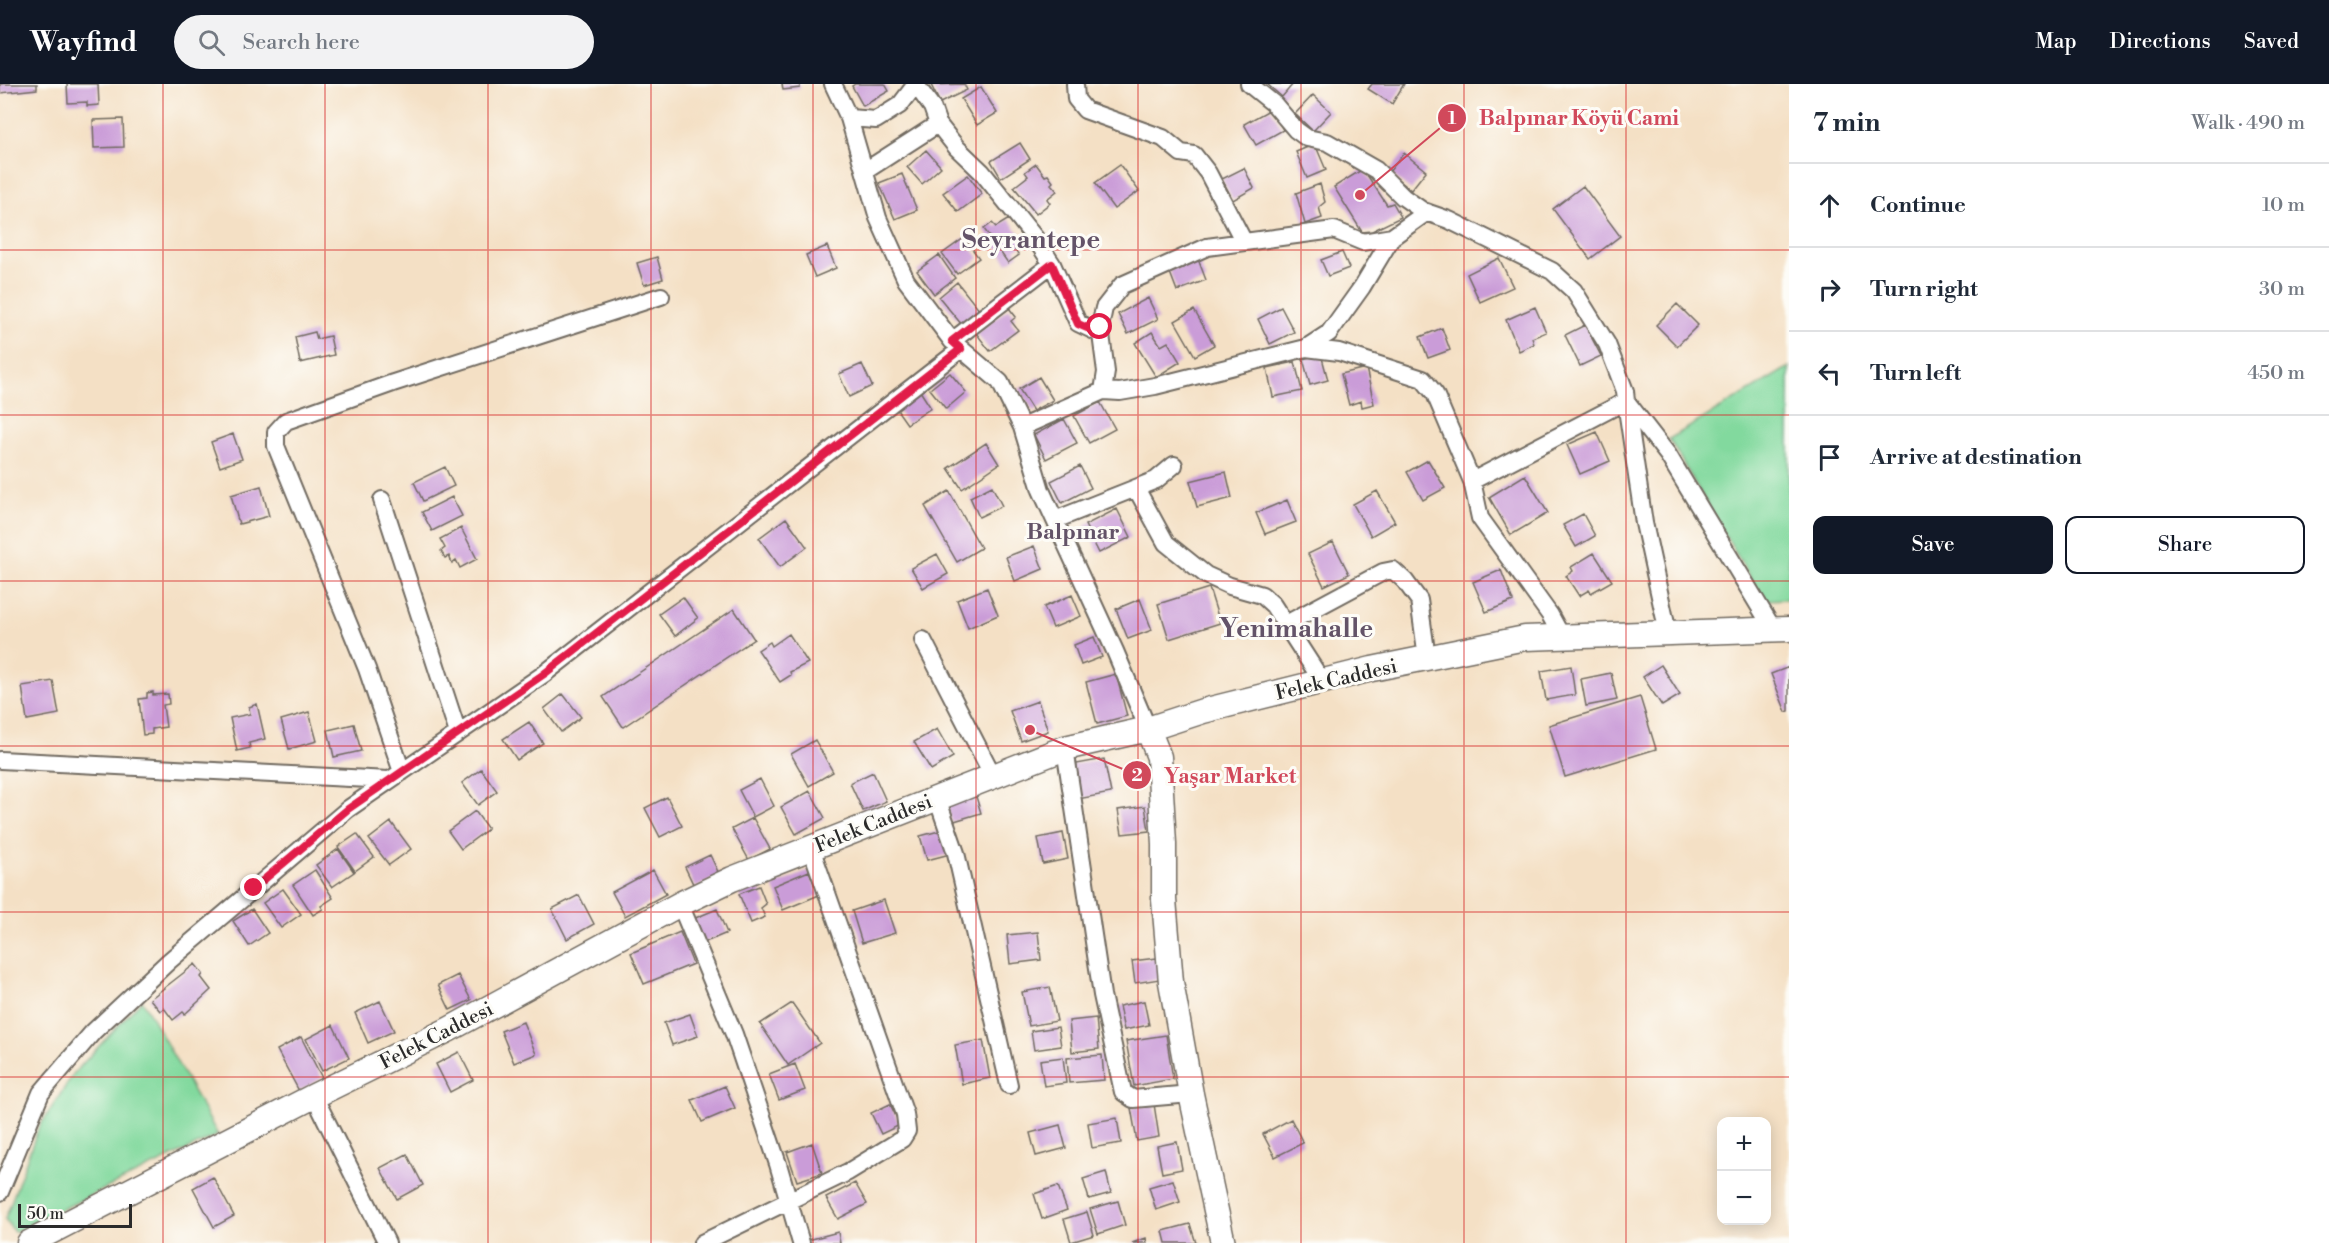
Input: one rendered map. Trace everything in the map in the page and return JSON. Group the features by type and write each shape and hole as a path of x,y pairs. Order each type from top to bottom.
{"street":[{"path":"833,84 849,118 878,218 906,280 956,345 1000,382 1022,427 1041,490 1115,651 1159,757 1164,844 1164,900 1170,971 1191,1094 1223,1243"},
{"path":"849,118 876,120 900,105 916,84 932,106 938,124 957,148 982,172 1035,238 1052,264 1078,324 1101,334"},
{"path":"1075,84 1076,99 1085,110 1162,138 1181,153 1194,155 1208,173 1244,242"},
{"path":"1249,84 1274,104 1296,130 1307,138 1327,142 1376,170 1404,197 1427,212 1449,220 1552,271 1574,291 1607,344 1625,391 1644,523 1668,633"},
{"path":"865,171 938,124"},
{"path":"1022,427 1103,391 1120,392 1155,386 1305,348 1329,333 1362,287 1392,237 1427,212"},
{"path":"1103,391 1106,372 1100,327 1104,308 1122,285 1207,247 1334,230 1363,242 1392,237"},
{"path":"0,1192 41,1093 93,1032 169,961 339,816 544,674 956,345 1052,264"},
{"path":"396,776 367,669 276,446 276,432 286,420 661,296"},
{"path":"1305,348 1339,352 1423,379 1435,394 1472,481 1480,518 1550,615 1562,637"},
{"path":"1472,481 1626,401"},
{"path":"1626,401 1668,455 1781,629"},
{"path":"1055,519 1156,480 1174,465"},
{"path":"1136,488 1166,543 1206,575 1230,586 1262,595 1286,624 1322,681"},
{"path":"382,500 458,733"},
{"path":"1286,624 1383,572 1393,570 1405,581 1419,600 1427,658"},
{"name":"Felek Caddesi","path":"29,1243 314,1096 448,1030 680,904 732,879 1065,748 1148,729 1203,711 1322,681 1525,638 1781,629"},
{"path":"922,640 993,776"},
{"path":"1065,748 1102,995 1124,1092 1133,1099 1191,1094"},
{"path":"0,759 396,776"},
{"path":"937,798 956,853 1009,1085"},
{"path":"702,1243 788,1199 848,1172 902,1139 907,1131 897,1092 811,848"},
{"path":"680,904 734,1034 801,1243"},
{"path":"314,1096 387,1243"}],"green space":[{"path":"1789,367 1789,599 1763,600 1669,439"},
{"path":"142,1000 218,1135 14,1232 5,1219 38,1129 74,1073"}],"building":[{"path":"0,84 37,84 37,89 0,93"},
{"path":"67,84 98,84 99,105 87,106 87,102 68,103"},
{"path":"782,84 800,84 800,88 783,90"},
{"path":"855,84 885,84 889,91 863,106 852,86"},
{"path":"964,84 967,90 940,103 931,85"},
{"path":"1267,84 1293,84 1282,97"},
{"path":"1372,84 1404,84 1392,104 1368,89"},
{"path":"981,87 997,113 977,125 961,99"},
{"path":"1313,95 1331,112 1313,131 1295,114"},
{"path":"1271,109 1283,130 1256,145 1244,124"},
{"path":"123,119 124,147 94,148 93,120"},
{"path":"1020,143 1030,159 1001,178 991,161"},
{"path":"1315,144 1326,170 1307,178 1296,152"},
{"path":"926,150 941,167 922,184 907,167"},
{"path":"1404,153 1426,171 1411,190 1389,172"},
{"path":"1036,164 1045,176 1048,175 1057,191 1047,199 1050,203 1036,214 1014,187 1028,176 1025,172"},
{"path":"1120,165 1139,191 1114,209 1095,183"},
{"path":"1244,168 1254,188 1233,200 1222,179"},
{"path":"1363,169 1387,205 1393,203 1401,217 1372,231 1362,232 1334,187"},
{"path":"902,174 917,210 895,219 879,183"},
{"path":"968,175 982,194 958,212 943,193"},
{"path":"1320,184 1325,202 1319,207 1322,218 1305,224 1296,193"},
{"path":"1583,186 1620,236 1590,259 1553,209"},
{"path":"1009,219 1026,243 1015,250 1019,255 1008,263 984,229 992,223 996,227"},
{"path":"964,238 979,258 957,274 942,254"},
{"path":"827,246 836,268 815,277 806,255"},
{"path":"1342,252 1349,268 1328,276 1321,260"},
{"path":"939,255 955,278 934,294 917,271"},
{"path":"657,257 663,279 644,285 637,263"},
{"path":"1499,258 1513,287 1480,302 1467,274"},
{"path":"1198,259 1206,280 1177,291 1169,270"},
{"path":"957,282 980,311 962,325 939,297"},
{"path":"1148,298 1158,319 1128,334 1118,314"},
{"path":"1677,304 1698,325 1677,346 1656,325"},
{"path":"1281,307 1294,332 1270,344 1258,319"},
{"path":"1535,307 1546,332 1532,338 1534,344 1519,351 1506,320"},
{"path":"1009,308 1016,317 1011,321 1018,330 990,351 976,333"},
{"path":"1194,310 1214,345 1195,356 1175,321"},
{"path":"1585,325 1601,356 1580,366 1565,335"},
{"path":"1442,328 1450,350 1428,358 1420,337"},
{"path":"315,332 317,339 330,336 334,355 300,363 295,337"},
{"path":"1152,332 1161,346 1168,342 1180,362 1156,377 1135,343"},
{"path":"1321,354 1328,380 1310,385 1303,359"},
{"path":"1295,362 1302,391 1273,397 1267,368"},
{"path":"862,364 872,386 849,397 839,374"},
{"path":"1366,368 1374,404 1362,407 1361,401 1349,405 1341,374"},
{"path":"950,373 966,392 946,409 930,389"},
{"path":"1039,377 1053,400 1033,411 1019,389"},
{"path":"920,391 931,408 907,424 895,407"},
{"path":"1100,402 1115,429 1089,443 1074,416"},
{"path":"1064,419 1077,443 1046,459 1034,435"},
{"path":"1597,432 1610,461 1580,474 1567,445"},
{"path":"233,434 242,459 220,467 211,442"},
{"path":"986,443 999,464 962,489 948,468"},
{"path":"1428,460 1445,488 1423,500 1407,472"},
{"path":"1080,466 1091,488 1062,503 1051,481"},
{"path":"445,467 454,486 423,501 414,482"},
{"path":"1226,472 1232,498 1197,507 1190,481"},
{"path":"1525,475 1548,513 1511,535 1489,497"},
{"path":"261,486 269,516 239,524 231,495"},
{"path":"992,486 1002,506 979,517 970,497"},
{"path":"949,491 981,548 957,562 925,506"},
{"path":"1377,491 1395,522 1371,536 1353,504"},
{"path":"452,497 462,516 432,531 422,512"},
{"path":"1287,500 1296,522 1265,534 1256,513"},
{"path":"1117,509 1131,537 1099,553 1085,525"},
{"path":"1583,514 1595,536 1576,547 1563,525"},
{"path":"786,518 807,547 780,567 759,538"},
{"path":"461,528 477,559 460,568 456,560 452,563 449,556 445,558 441,551 445,548 440,539"},
{"path":"1333,542 1349,574 1324,586 1308,554"},
{"path":"1034,546 1043,569 1015,581 1006,557"},
{"path":"1594,553 1612,581 1591,593 1589,590 1579,596 1566,576 1573,571 1571,567"},
{"path":"937,554 948,574 923,588 911,568"},
{"path":"1501,570 1513,601 1486,612 1473,582"},
{"path":"987,588 998,615 968,628 957,600"},
{"path":"1209,588 1220,623 1169,639 1158,604"},
{"path":"1072,595 1081,616 1053,628 1044,607"},
{"path":"683,597 698,618 675,636 659,614"},
{"path":"1140,599 1152,630 1128,639 1116,609"},
{"path":"734,609 754,639 623,727 603,697"},
{"path":"789,634 808,663 790,672 791,675 780,682 758,650 770,642 772,646"},
{"path":"1094,637 1102,657 1081,665 1074,645"},
{"path":"1661,665 1680,695 1662,706 1643,677"},
{"path":"1571,666 1575,695 1546,700 1541,671"},
{"path":"1789,667 1789,711 1786,712 1771,674"},
{"path":"1611,673 1617,700 1586,706 1581,679"},
{"path":"1116,674 1127,716 1097,724 1086,682"},
{"path":"53,681 59,714 27,720 22,686"},
{"path":"153,692 153,695 168,694 169,704 163,705 166,727 152,729 152,734 143,735 139,699 147,698 147,693"},
{"path":"563,694 581,717 561,732 544,709"},
{"path":"1640,697 1656,749 1565,777 1549,725"},
{"path":"1038,701 1048,731 1021,741 1010,711"},
{"path":"257,704 265,739 249,743 250,748 237,751 230,718 250,714 249,707"},
{"path":"309,712 317,741 289,749 281,720"},
{"path":"529,722 543,743 517,760 503,739"},
{"path":"354,724 361,751 334,757 328,730"},
{"path":"937,729 953,757 931,770 914,742"},
{"path":"815,740 833,772 809,786 791,754"},
{"path":"1104,759 1111,793 1078,799 1071,765"},
{"path":"481,769 497,791 478,805 462,783"},
{"path":"873,772 886,801 863,811 850,783"},
{"path":"760,779 774,806 753,817 739,790"},
{"path":"974,790 981,813 951,822 945,798"},
{"path":"810,791 825,818 796,834 781,807"},
{"path":"667,797 682,826 660,837 645,808"},
{"path":"1145,806 1149,831 1122,834 1118,810"},
{"path":"475,811 488,829 461,849 448,831"},
{"path":"753,818 770,849 749,860 732,829"},
{"path":"391,822 411,849 389,865 369,839"},
{"path":"943,830 950,854 927,860 920,836"},
{"path":"1063,833 1068,859 1043,864 1038,838"},
{"path":"357,834 374,857 355,871 338,847"},
{"path":"338,849 354,872 332,887 316,865"},
{"path":"710,855 720,876 695,888 685,867"},
{"path":"315,870 333,898 321,906 323,909 313,915 293,885"},
{"path":"653,870 666,894 625,916 612,892"},
{"path":"809,871 819,895 783,910 773,886"},
{"path":"759,886 766,904 761,908 765,917 751,923 739,894"},
{"path":"283,889 301,914 281,928 263,903"},
{"path":"579,895 594,924 567,939 552,909"},
{"path":"884,900 895,933 862,943 852,911"},
{"path":"252,909 268,933 249,946 233,921"},
{"path":"717,909 727,933 703,943 693,919"},
{"path":"680,932 693,964 644,984 631,953"},
{"path":"1038,932 1041,960 1010,964 1007,935"},
{"path":"1157,958 1160,979 1135,983 1132,961"},
{"path":"195,964 211,990 185,1014 183,1012 173,1020 164,1008 160,1011 150,999"},
{"path":"458,975 471,1000 450,1010 438,985"},
{"path":"1050,987 1057,1021 1029,1026 1022,992"},
{"path":"380,1001 394,1031 368,1043 355,1013"},
{"path":"1144,1001 1149,1025 1124,1030 1119,1006"},
{"path":"792,1003 820,1043 788,1065 760,1024"},
{"path":"690,1014 698,1036 672,1045 664,1023"},
{"path":"1096,1018 1099,1049 1072,1052 1069,1021"},
{"path":"523,1022 536,1054 514,1063 501,1031"},
{"path":"333,1025 349,1058 322,1071 306,1039"},
{"path":"1058,1027 1061,1046 1034,1050 1031,1031"},
{"path":"1166,1035 1173,1079 1134,1086 1126,1041"},
{"path":"301,1037 322,1078 299,1091 277,1050"},
{"path":"983,1040 990,1078 962,1084 955,1045"},
{"path":"459,1052 473,1080 450,1092 436,1064"},
{"path":"1102,1055 1104,1080 1069,1083 1067,1058"},
{"path":"1063,1057 1066,1083 1044,1086 1040,1060"},
{"path":"795,1064 805,1090 779,1100 769,1074"},
{"path":"725,1086 735,1108 702,1122 692,1100"},
{"path":"890,1104 900,1125 881,1134 871,1113"},
{"path":"1154,1104 1159,1137 1137,1141 1131,1108"},
{"path":"1117,1118 1121,1143 1092,1148 1088,1123"},
{"path":"1291,1119 1303,1143 1275,1157 1263,1134"},
{"path":"1060,1125 1066,1148 1036,1156 1030,1133"},
{"path":"1177,1142 1182,1169 1162,1173 1157,1146"},
{"path":"812,1143 822,1173 797,1181 787,1152"},
{"path":"407,1154 423,1185 397,1199 380,1168"},
{"path":"1106,1172 1111,1193 1089,1199 1083,1179"},
{"path":"213,1177 234,1216 214,1227 193,1188"},
{"path":"1173,1180 1180,1202 1156,1210 1149,1187"},
{"path":"855,1183 867,1204 838,1219 826,1198"},
{"path":"1058,1186 1067,1210 1042,1219 1034,1194"},
{"path":"1118,1201 1125,1225 1098,1234 1090,1209"},
{"path":"1087,1212 1094,1235 1071,1242 1064,1219"},
{"path":"1190,1224 1196,1243 1166,1243 1163,1231"},
{"path":"838,1232 840,1243 809,1243 808,1240"},
{"path":"1146,1238 1147,1243 1132,1243"}],"place":[{"name":"Balpınar Köyü Cami","path":"1360,195"},
{"name":"Yaşar Market","path":"1030,730"}],"district":[{"name":"Seyrantepe","path":"1031,239"},
{"name":"Balpınar","path":"1073,531"},
{"name":"Yenimahalle","path":"1296,628"}],"route":[{"path":"254,888 348,809 544,674 837,447 961,349 952,341 1052,264 1078,324 1101,334 1100,327"}]}
